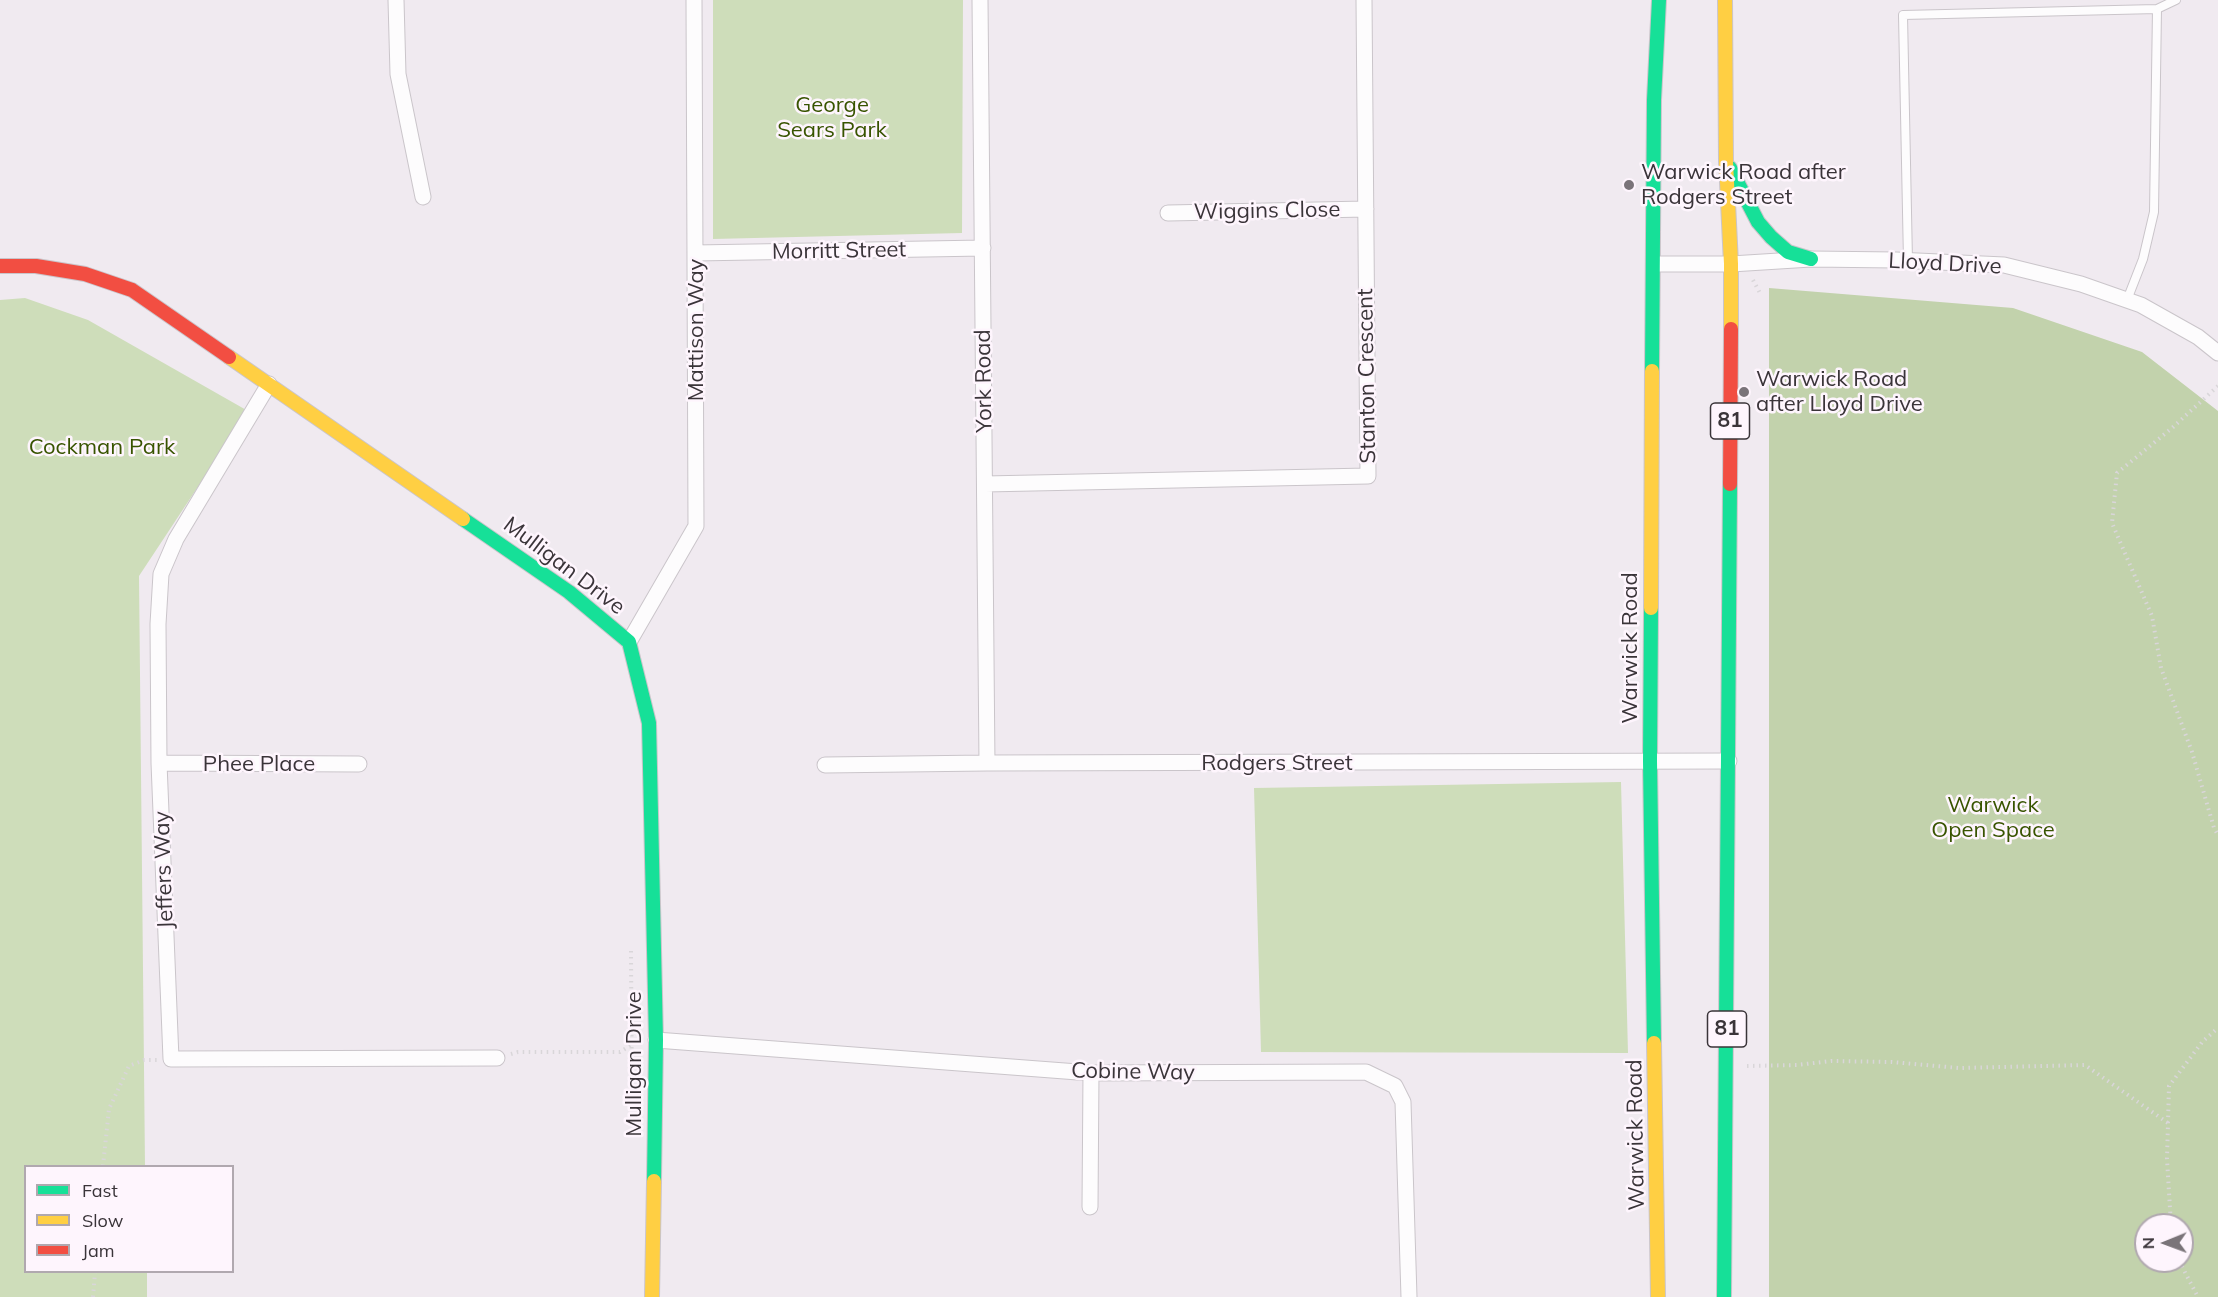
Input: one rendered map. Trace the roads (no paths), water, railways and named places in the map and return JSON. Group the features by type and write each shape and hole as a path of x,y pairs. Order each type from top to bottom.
{"main road":[{"name":"Warwick Road","path":"1658,1297 1650,761 1654,100 1659,0"},
{"name":"81","path":"1724,1297 1731,264 1726,161 1725,0"},
{"path":"1726,161 1758,222 1771,237 1788,252 1811,259"},
{"name":"Mulligan Drive","path":"0,266 36,266 75,273 132,290 569,592 629,642 649,723 656,1040 652,1297"}],"street":[{"path":"396,0 398,74 423,197"},
{"name":"Mattison Way","path":"629,642 696,526 694,0"},
{"name":"York Road","path":"980,0 987,763"},
{"name":"Stanton Crescent","path":"985,484 1368,476 1364,0"},
{"name":"Wiggins Close","path":"1168,213 1366,209"},
{"name":"Morritt Street","path":"695,254 983,249"},
{"name":"Lloyd Drive","path":"1654,264 1731,264 1811,259 2004,265 2081,284 2141,305 2198,337 2218,353"},
{"name":"Jeffers Way","path":"269,384 176,539 161,574 158,624 159,763 171,1059 497,1058"},
{"name":"Rodgers Street","path":"825,765 1729,761"},
{"name":"Phee Place","path":"159,763 359,764"},
{"name":"Cobine Way","path":"656,1040 1090,1073 1366,1072 1395,1086 1403,1102 1409,1297"},
{"path":"1090,1073 1090,1207"}],"lane":[{"path":"1908,261 1903,15 2157,9 2176,0"},
{"path":"2127,300 2143,259 2154,212 2157,9"}],"place":[{"name":"Warwick Road after Rodgers Street","path":"1629,185"},
{"name":"Warwick Road after Lloyd Drive","path":"1744,392"}],"park label":[{"name":"George Sears Park","path":"832,118"},
{"name":"Cockman Park","path":"102,447"},
{"name":"Warwick Open Space","path":"1993,818"}]}
